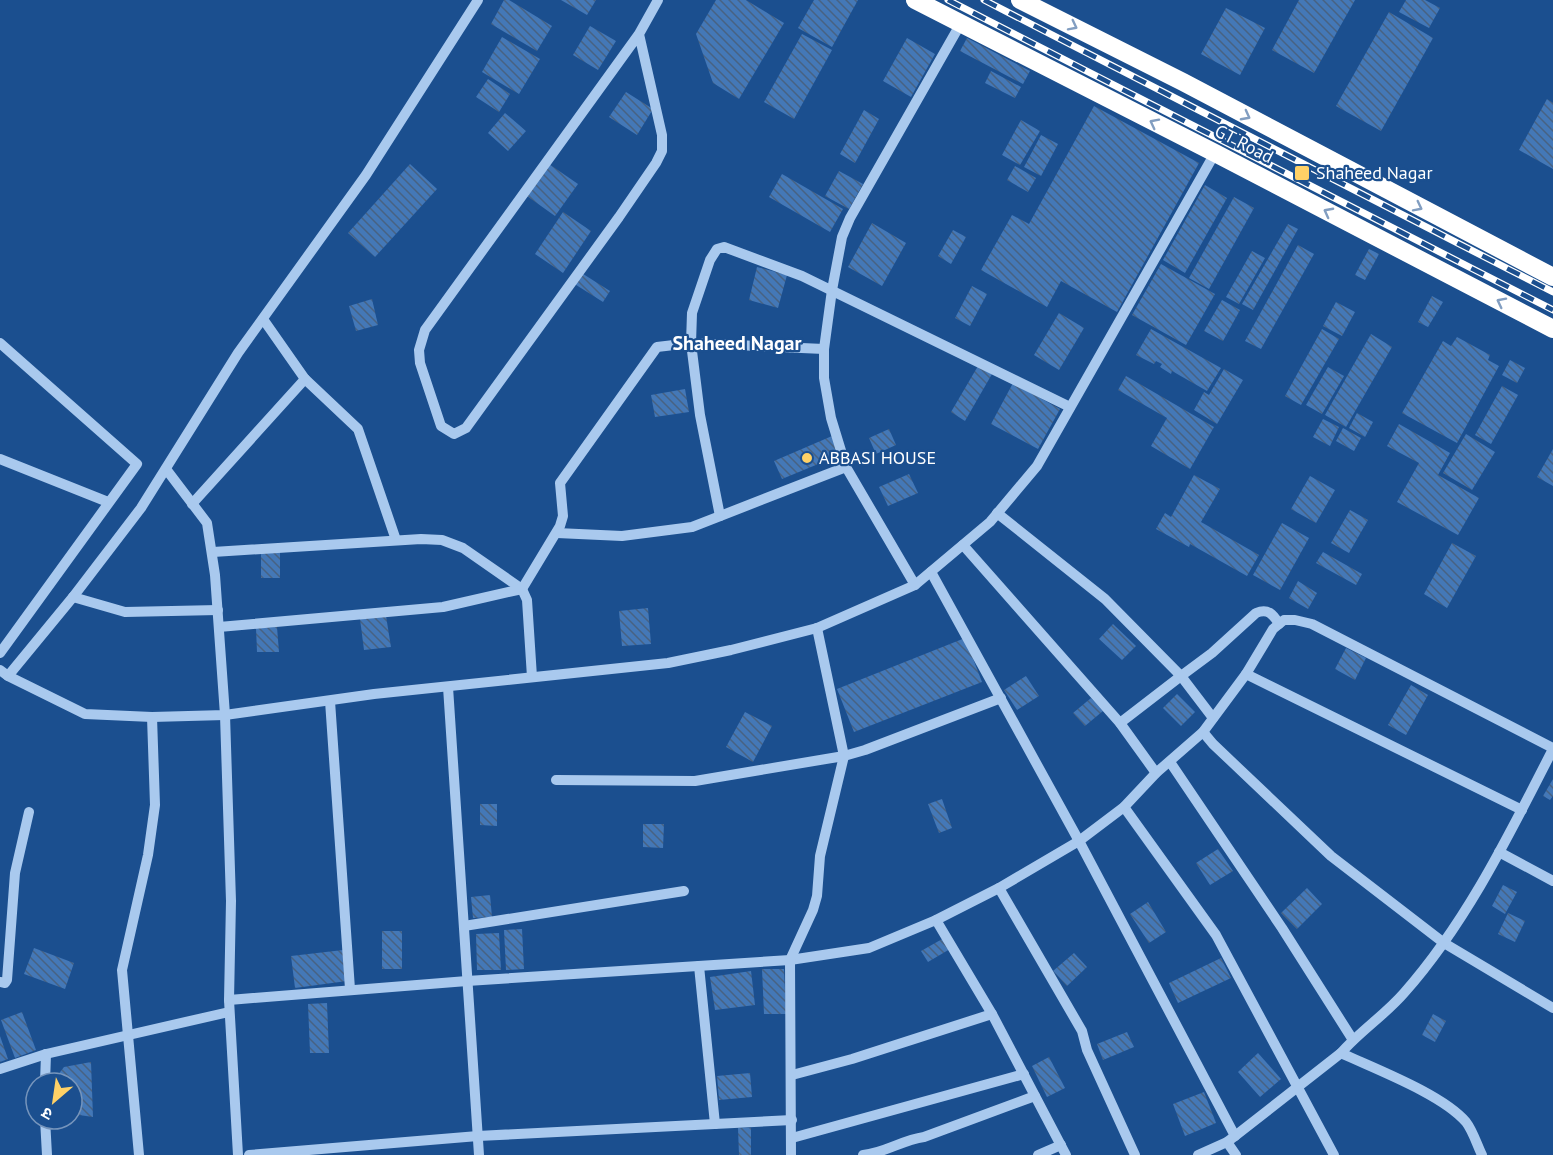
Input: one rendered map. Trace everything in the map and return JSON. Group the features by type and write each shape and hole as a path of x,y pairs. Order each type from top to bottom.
{"highway":[{"name":"GT Road","path":"915,0 1553,328"},
{"name":"GT Road","path":"1020,0 1183,82 1553,277"}],"street":[{"path":"478,0 366,175 238,353 141,508 73,597 4,673 85,714 152,717 225,715 374,694 668,663 818,628 915,585 963,546 998,513 1037,466 1215,153"},
{"path":"639,34 662,135 662,151 619,217 465,428 454,434 447,431 441,426 420,363 419,350 425,330 639,34 658,0"},
{"path":"915,585 846,467 831,418 824,378 824,349 842,237 850,218 961,23"},
{"path":"720,516 700,415 691,343 692,314 710,260 717,249 724,247 737,251 802,276 1070,407"},
{"path":"263,319 305,379 358,429 396,540"},
{"path":"0,343 137,464 0,653"},
{"path":"219,627 443,608 522,589 556,533 563,516 560,483 657,347 691,343 824,349"},
{"path":"192,504 305,379"},
{"path":"0,459 108,502"},
{"path":"556,533 622,536 692,527 846,467"},
{"path":"166,468 207,523 213,552 225,715 231,901 228,1000 238,1155"},
{"path":"998,513 1105,599 1181,676 1213,718"},
{"path":"213,552 396,540 442,540 463,548 522,589 527,600 532,677"},
{"path":"963,546 1120,723 1156,773"},
{"path":"931,572 1079,841 1231,1139 1236,1155"},
{"path":"73,597 125,612 218,610"},
{"path":"1120,723 1212,653 1256,614 1262,611 1268,612 1274,615 1279,624"},
{"path":"228,1000 350,989 790,960 869,948 936,920 999,888 1079,841 1124,807 1156,773 1203,732 1246,674 1273,629 1284,620 1295,620 1312,624 1553,748 1499,852 1444,943 1402,995 1341,1053 1298,1087 1231,1139 1198,1155"},
{"path":"792,1155 790,960 817,896 820,856 844,756 818,628"},
{"path":"1246,674 1522,810"},
{"path":"448,687 479,1155"},
{"path":"556,780 695,781 844,756 1001,698"},
{"path":"330,701 350,989"},
{"path":"140,1155 122,970 148,855 155,805 152,717"},
{"path":"1203,732 1331,856 1444,943 1553,1008"},
{"path":"1170,762 1282,928 1353,1040"},
{"path":"1124,807 1216,934 1334,1155"},
{"path":"0,982 5,983 7,980 15,873 29,812"},
{"path":"1499,852 1553,881"},
{"path":"999,888 1082,1031 1087,1050 1135,1155"},
{"path":"464,926 684,891"},
{"path":"936,920 992,1014 1064,1150 1038,1155"},
{"path":"699,966 715,1124"},
{"path":"0,1069 46,1054 129,1033 229,1012"},
{"path":"792,1075 852,1059 992,1014"},
{"path":"1341,1053 1453,1109 1467,1124 1482,1155"},
{"path":"45,1071 46,1054"},
{"path":"792,1138 1024,1074"},
{"path":"863,1155 877,1154 910,1139 924,1137 1035,1096"},
{"path":"249,1155 478,1136 792,1119"},
{"path":"46,1131 47,1155"}],"building":[{"path":"504,0 509,0 552,26 537,51 491,24"},
{"path":"561,0 596,0 587,15"},
{"path":"716,0 746,0 784,23 739,99 713,83 696,34"},
{"path":"814,0 858,0 832,47 798,28"},
{"path":"1299,0 1355,0 1314,73 1272,50"},
{"path":"1406,0 1425,0 1440,8 1429,28 1399,12"},
{"path":"1226,8 1265,28 1240,75 1201,54"},
{"path":"1389,12 1433,38 1381,131 1336,106"},
{"path":"590,26 616,41 598,70 573,55"},
{"path":"802,34 832,50 794,119 764,102"},
{"path":"502,37 540,59 519,94 482,72"},
{"path":"907,38 935,54 911,97 883,81"},
{"path":"967,38 1030,71 1023,84 960,51"},
{"path":"991,71 1021,87 1015,98 985,83"},
{"path":"488,79 510,94 499,112 476,97"},
{"path":"626,92 653,109 637,135 609,117"},
{"path":"1547,99 1553,103 1553,169 1519,150"},
{"path":"1094,106 1199,163 1117,312 1061,281 1047,307 981,270 1012,215 1029,224"},
{"path":"864,110 879,119 855,163 840,154"},
{"path":"505,113 526,131 508,151 488,133"},
{"path":"1021,120 1040,131 1020,165 1002,155"},
{"path":"1041,135 1058,144 1041,176 1024,167"},
{"path":"410,164 437,189 375,257 348,233"},
{"path":"549,164 578,184 555,216 527,196"},
{"path":"1015,166 1036,178 1028,192 1007,180"},
{"path":"839,171 863,184 849,209 825,196"},
{"path":"782,174 843,209 830,232 769,197"},
{"path":"1205,185 1227,198 1185,273 1163,260"},
{"path":"1234,197 1254,208 1209,289 1189,278"},
{"path":"563,212 591,231 563,273 535,254"},
{"path":"872,223 906,243 882,286 848,267"},
{"path":"1288,224 1298,229 1253,310 1242,304"},
{"path":"953,230 966,237 951,264 938,256"},
{"path":"1298,245 1314,254 1261,349 1245,341"},
{"path":"1369,249 1379,254 1365,280 1355,275"},
{"path":"1252,251 1265,258 1239,304 1226,297"},
{"path":"1161,264 1215,294 1186,345 1132,315"},
{"path":"757,267 787,275 778,308 749,300"},
{"path":"580,272 610,291 603,302 573,283"},
{"path":"972,286 987,294 970,326 955,318"},
{"path":"1432,296 1443,302 1428,327 1418,322"},
{"path":"372,299 378,325 356,331 349,306"},
{"path":"1222,300 1240,310 1223,341 1204,331"},
{"path":"1336,302 1355,312 1342,336 1323,326"},
{"path":"1059,313 1084,328 1059,370 1034,355"},
{"path":"1151,329 1221,368 1207,391 1172,371 1171,374 1160,367 1162,364 1156,361 1154,364 1136,355"},
{"path":"1322,329 1339,339 1301,405 1285,396"},
{"path":"1371,334 1392,347 1346,427 1325,415"},
{"path":"1457,337 1490,355 1488,360 1499,366 1457,443 1402,413 1443,341 1451,346"},
{"path":"1510,360 1525,368 1517,383 1502,375"},
{"path":"978,366 992,374 965,421 951,412"},
{"path":"1328,367 1344,376 1322,414 1306,405"},
{"path":"1224,369 1243,380 1217,424 1194,410 1204,392 1209,395"},
{"path":"1126,376 1214,427 1190,469 1151,446 1167,418 1118,390"},
{"path":"1013,383 1060,409 1038,449 991,424"},
{"path":"1502,386 1518,395 1491,444 1475,435"},
{"path":"685,389 689,412 655,417 651,395"},
{"path":"1357,413 1373,422 1365,437 1349,428"},
{"path":"1323,419 1339,427 1330,446 1313,437"},
{"path":"1399,424 1450,453 1438,475 1479,498 1458,535 1397,502 1419,463 1387,446"},
{"path":"1343,428 1361,438 1354,451 1336,441"},
{"path":"889,429 896,445 876,454 869,438"},
{"path":"1466,434 1495,452 1472,490 1443,473"},
{"name":"ABBASI HOUSE","path":"832,436 840,455 782,479 774,461"},
{"path":"1553,449 1553,486 1537,477"},
{"path":"909,474 918,493 888,506 879,487"},
{"path":"1194,475 1220,489 1201,522 1259,555 1247,576 1190,544 1189,547 1156,529 1165,513 1171,517"},
{"path":"1310,476 1335,490 1316,523 1291,509"},
{"path":"1350,510 1368,520 1349,553 1331,543"},
{"path":"1282,523 1309,538 1280,590 1253,575"},
{"path":"1452,543 1476,556 1447,608 1424,594"},
{"path":"261,551 280,551 280,578 261,578"},
{"path":"1323,552 1362,574 1356,585 1316,563"},
{"path":"1298,581 1317,593 1308,609 1289,598"},
{"path":"648,608 651,644 622,646 619,611"},
{"path":"386,616 391,647 364,650 360,619"},
{"path":"1113,624 1136,646 1122,660 1099,639"},
{"path":"277,627 279,652 257,652 256,628"},
{"path":"965,638 982,682 854,732 837,689"},
{"path":"1346,648 1366,658 1355,680 1335,669"},
{"path":"1026,676 1039,696 1017,710 1004,690"},
{"path":"1411,685 1428,695 1406,735 1388,725"},
{"path":"1177,694 1195,712 1181,726 1163,708"},
{"path":"1091,698 1103,711 1085,726 1073,713"},
{"path":"745,712 772,726 753,762 726,747"},
{"path":"1553,779 1553,796 1550,800 1543,796"},
{"path":"942,799 952,828 939,833 928,804"},
{"path":"480,804 497,804 497,826 480,825"},
{"path":"643,824 664,824 663,848 643,847"},
{"path":"1218,849 1233,871 1210,885 1196,863"},
{"path":"1503,885 1517,892 1505,914 1492,906"},
{"path":"1307,888 1322,904 1297,929 1281,913"},
{"path":"490,895 492,917 473,918 471,897"},
{"path":"1148,902 1166,932 1149,943 1130,914"},
{"path":"1508,913 1525,921 1515,942 1498,934"},
{"path":"522,929 524,969 506,970 504,930"},
{"path":"382,931 402,931 402,969 382,969"},
{"path":"499,933 501,970 477,970 476,934"},
{"path":"944,938 950,949 928,962 921,951"},
{"path":"34,948 74,963 65,989 24,974"},
{"path":"343,950 347,981 295,988 291,956"},
{"path":"1074,953 1087,967 1067,986 1053,971"},
{"path":"1221,958 1231,978 1178,1003 1169,983"},
{"path":"762,969 784,969 786,1014 764,1014"},
{"path":"751,971 755,1005 715,1010 710,977"},
{"path":"327,1003 329,1053 310,1053 308,1004"},
{"path":"22,1012 36,1050 15,1058 1,1020"},
{"path":"1433,1014 1446,1021 1435,1042 1422,1035"},
{"path":"1127,1032 1134,1047 1103,1060 1097,1044"},
{"path":"0,1036 8,1059 0,1062"},
{"path":"1258,1053 1281,1079 1260,1097 1238,1072"},
{"path":"1049,1057 1065,1088 1047,1097 1032,1066"},
{"path":"91,1062 93,1117 84,1116 84,1071 61,1071 64,1067"},
{"path":"750,1073 752,1097 719,1100 717,1076"},
{"path":"1204,1092 1216,1123 1185,1136 1173,1104"},
{"path":"738,1128 751,1128 751,1155 739,1155"}],"railway":[{"path":"948,0 1553,310"},
{"path":"984,0 1553,292"}],"place":[{"name":"Shaheed Nagar","path":"1302,173"},
{"name":"ABBASI HOUSE","path":"807,458"}],"district":[{"name":"Shaheed Nagar","path":"737,343"}]}
